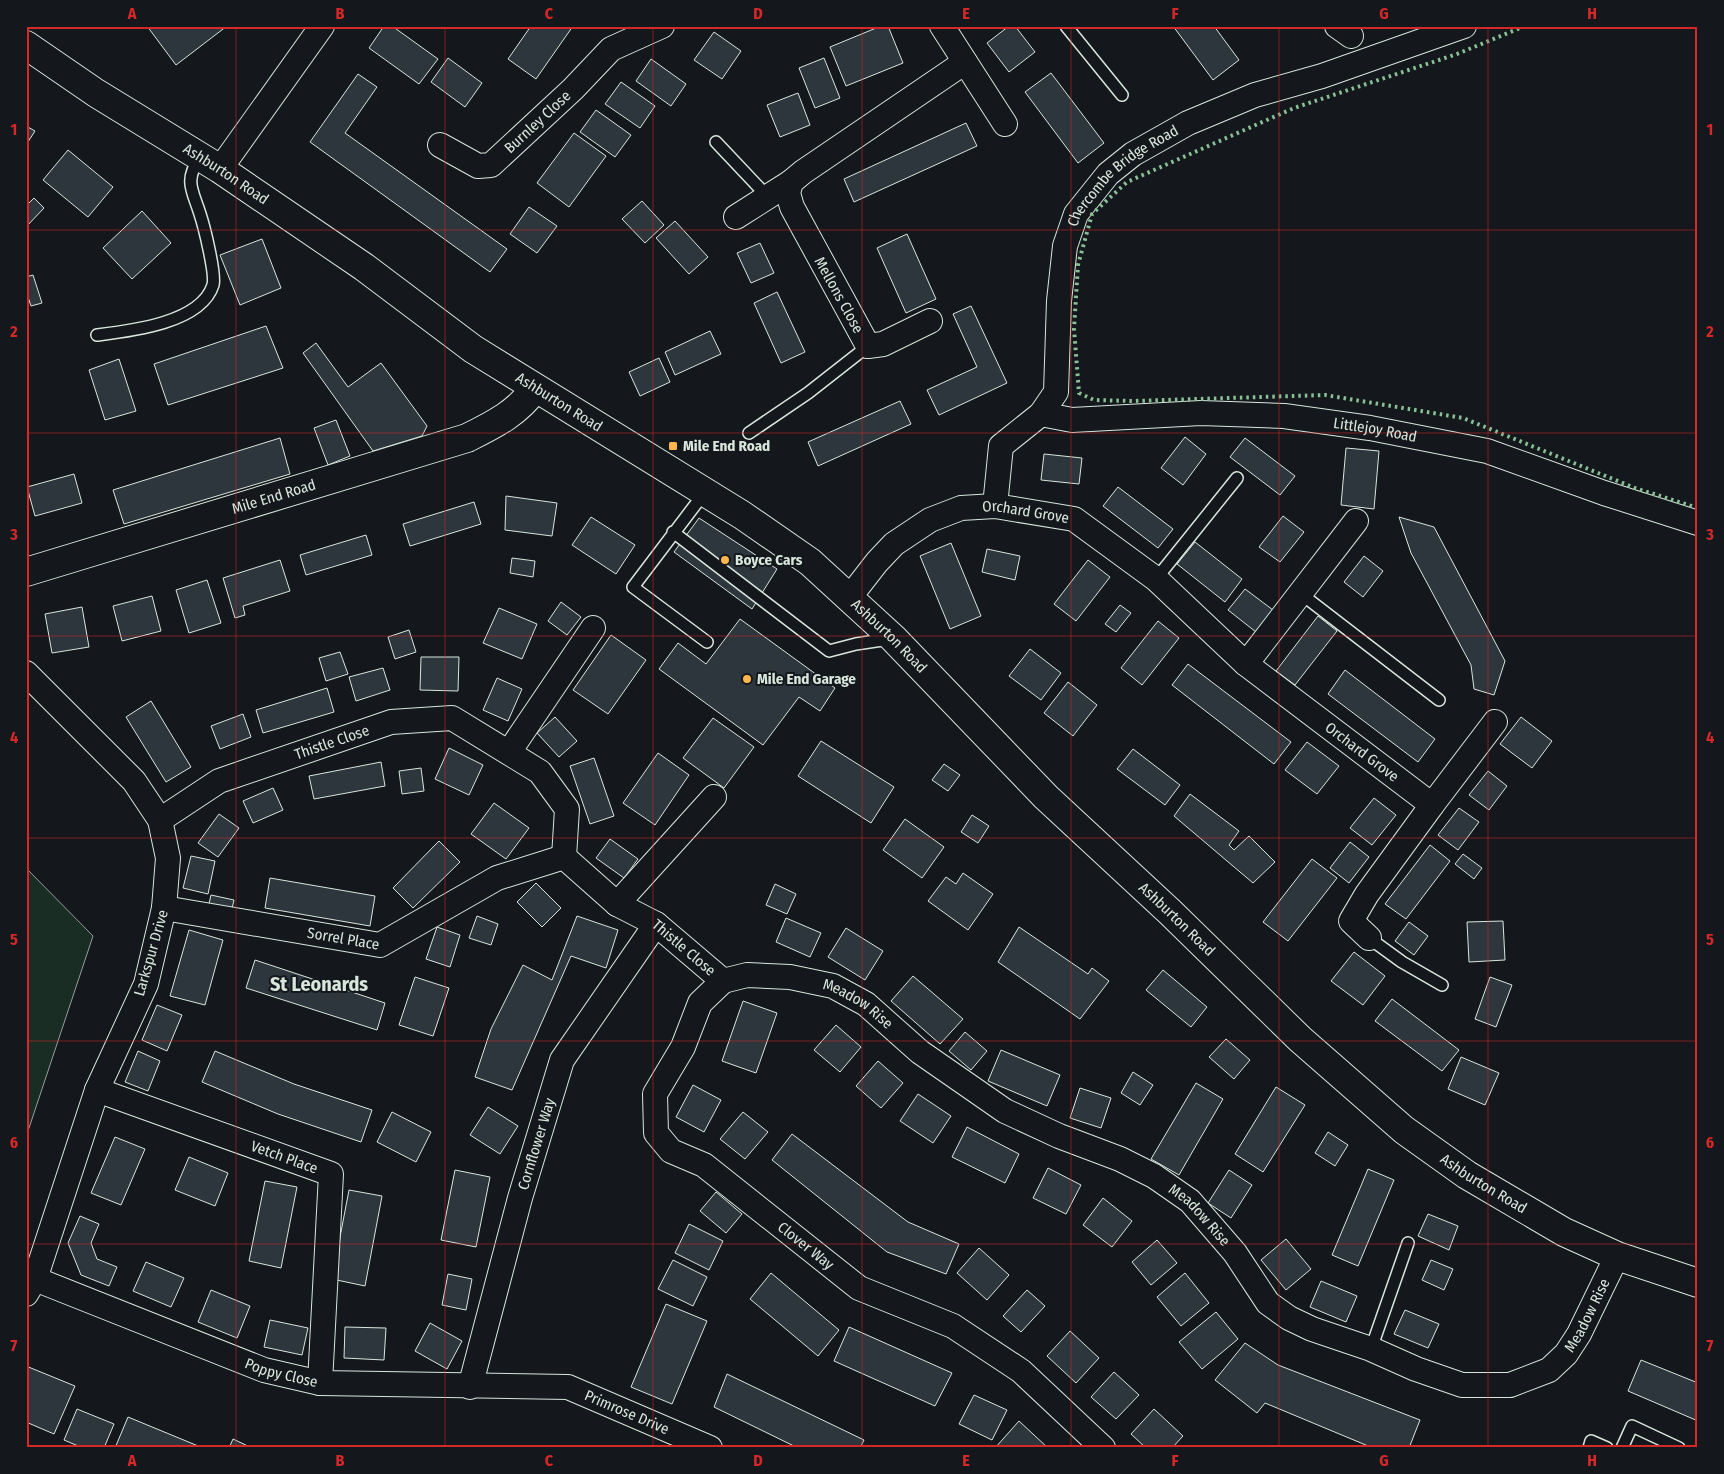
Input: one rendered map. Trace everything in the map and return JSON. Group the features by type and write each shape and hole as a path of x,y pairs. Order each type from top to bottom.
{"main road":[{"name":"Ashburton Road","path":"26,46 96,93 210,163 364,267 473,349 781,540 810,562 850,598 892,638 1046,797 1170,912 1300,1039 1397,1124 1466,1175 1524,1211 1617,1256 1698,1283"},
{"name":"Mile End Road","path":"26,572 467,438 499,422 527,400 535,388"}],"street":[{"path":"210,163 322,26"},
{"name":"Burnley Close","path":"440,145 478,166 491,165 573,89 611,49 621,34 662,26"},
{"name":"Chercombe Bridge Road","path":"995,506 1001,446 1041,414 1056,392 1060,301 1065,246 1076,214 1108,174 1133,154 1188,123 1255,95 1322,76 1464,26"},
{"path":"950,29 965,62 1005,124"},
{"path":"736,217 791,182 965,62"},
{"name":"Mellons Close","path":"791,182 788,193 792,207 868,346 883,344 930,321"},
{"name":"Littlejoy Road","path":"1041,414 1072,420 1201,413 1284,416 1370,428 1486,451 1604,493 1698,523"},
{"name":"Orchard Grove","path":"850,598 877,562 894,544 930,520 961,508 995,506 1074,519 1156,580 1246,664 1432,805"},
{"path":"1246,664 1356,521"},
{"path":"508,752 593,628"},
{"name":"Larkspur Drive","path":"26,673 134,782 160,820 168,858 164,908 146,984 97,1090 31,1287"},
{"name":"Thistle Close","path":"160,820 220,781 392,722 452,718 540,772 567,809 564,857 617,904 656,924 723,981"},
{"path":"1369,938 1352,921 1367,894 1495,722"},
{"path":"617,904 714,797"},
{"name":"Sorrel Place","path":"164,908 380,945 497,878 564,857"},
{"name":"Cornflower Way","path":"470,1387 520,1198 562,1060 656,924"},
{"name":"Meadow Rise","path":"723,981 747,975 790,977 833,986 866,1004 920,1052 1005,1111 1059,1136 1120,1159 1154,1176 1190,1201 1235,1253 1268,1303 1289,1318 1312,1329 1371,1349 1416,1369 1462,1385 1510,1385 1549,1370 1566,1354 1580,1334 1617,1256"},
{"name":"Clover Way","path":"723,981 700,1003 683,1047 655,1094 656,1134 671,1151 704,1164 858,1288 953,1326 1021,1371 1103,1448"},
{"name":"Vetch Place","path":"97,1090 331,1174 320,1383"},
{"name":"Poppy Close","path":"31,1287 264,1370 320,1383 438,1384 470,1387 544,1386"},
{"name":"Primrose Drive","path":"544,1386 568,1387 710,1448"}],"lane":[{"path":"1066,26 1122,95"},
{"path":"716,142 767,196"},
{"path":"96,335 130,331 187,314 207,297 214,283 206,233 190,182 191,171 210,163"},
{"path":"749,433 808,393 868,346"},
{"path":"1156,580 1237,478"},
{"path":"704,492 633,587 707,642"},
{"path":"673,532 829,651 892,638"},
{"path":"1300,594 1439,700"},
{"path":"1369,938 1402,962 1442,985"},
{"path":"1371,1349 1408,1243"},
{"path":"1622,1448 1632,1426 1679,1448"},
{"path":"1589,1448 1591,1441 1607,1448"}],"green space":[{"path":"26,868 93,936 26,1137"}],"building":[{"path":"147,26 227,26 176,65"},
{"path":"384,26 392,26 438,59 419,84 369,48"},
{"path":"531,26 573,26 536,79 508,59"},
{"path":"881,26 888,26 903,63 846,86 830,47"},
{"path":"1009,26 1015,26 1035,52 1009,72 987,43"},
{"path":"1173,26 1214,26 1239,60 1213,80"},
{"path":"714,32 741,51 722,79 694,60"},
{"path":"448,58 482,83 465,107 431,82"},
{"path":"824,58 840,98 815,108 799,68"},
{"path":"651,59 686,84 671,106 636,81"},
{"path":"1051,73 1104,143 1078,163 1025,92"},
{"path":"358,74 377,87 345,133 507,249 490,272 310,142"},
{"path":"621,82 655,106 640,128 605,104"},
{"path":"798,93 810,125 780,137 767,105"},
{"path":"596,110 631,135 615,157 580,132"},
{"path":"966,123 977,146 854,202 844,179"},
{"path":"26,126 35,131 26,145"},
{"path":"574,133 606,156 569,207 537,183"},
{"path":"68,150 113,187 88,217 43,180"},
{"path":"34,198 44,208 26,227 26,206"},
{"path":"642,201 664,225 645,243 622,219"},
{"path":"529,207 557,226 537,253 510,234"},
{"path":"142,211 171,243 132,279 103,248"},
{"path":"675,221 708,257 689,274 656,238"},
{"path":"907,234 936,299 906,313 877,248"},
{"path":"262,239 281,288 240,305 220,255"},
{"path":"760,243 774,273 751,283 737,253"},
{"path":"33,275 42,303 31,306 26,291 26,277"},
{"path":"777,292 805,352 781,363 754,303"},
{"path":"971,306 1007,383 939,415 927,390 977,367 953,314"},
{"path":"266,326 283,368 168,405 154,364"},
{"path":"710,331 721,354 675,375 665,352"},
{"path":"316,343 348,387 381,363 427,426 422,436 373,451 303,353"},
{"path":"659,358 670,382 640,396 629,372"},
{"path":"119,359 136,411 105,420 89,370"},
{"path":"900,401 911,424 818,466 808,442"},
{"path":"336,420 350,456 328,465 314,428"},
{"path":"1185,437 1206,454 1183,485 1161,468"},
{"path":"280,438 290,474 124,524 113,490"},
{"path":"1245,438 1295,476 1280,495 1230,457"},
{"path":"1346,448 1379,451 1374,509 1341,505"},
{"path":"1044,454 1082,458 1079,484 1041,480"},
{"path":"74,474 82,503 35,516 27,487"},
{"path":"1118,487 1173,529 1158,548 1103,506"},
{"path":"506,496 557,503 552,536 505,530"},
{"path":"474,502 481,524 410,546 403,524"},
{"path":"1283,516 1304,532 1280,562 1259,547"},
{"path":"591,517 635,545 616,574 572,545"},
{"path":"1399,517 1434,527 1505,661 1494,695 1474,689 1471,665 1411,553"},
{"name":"Boyce Cars","path":"699,518 777,569 752,609 674,552"},
{"path":"366,535 372,555 306,575 300,555"},
{"path":"1195,542 1242,579 1225,602 1177,564"},
{"path":"951,543 981,616 950,629 920,556"},
{"path":"987,549 1020,556 1015,580 982,572"},
{"path":"1364,556 1383,571 1363,597 1344,582"},
{"path":"512,558 535,561 533,577 510,573"},
{"path":"280,560 290,591 243,606 245,615 235,618 223,578"},
{"path":"1088,560 1110,577 1076,621 1054,604"},
{"path":"207,580 221,623 189,633 176,590"},
{"path":"1245,589 1273,610 1256,632 1228,610"},
{"path":"152,596 161,631 122,641 113,606"},
{"path":"561,602 581,617 567,635 548,621"},
{"path":"1120,605 1131,613 1116,632 1105,624"},
{"path":"82,607 89,647 52,653 45,614"},
{"path":"499,608 537,624 522,659 483,643"},
{"path":"1318,616 1337,631 1295,685 1276,671"},
{"name":"Mile End Garage","path":"740,619 835,688 820,711 799,697 763,745 659,669 678,643 706,664"},
{"path":"1158,621 1179,638 1142,685 1121,668"},
{"path":"409,630 416,652 395,659 388,637"},
{"path":"611,635 646,660 608,714 573,690"},
{"path":"1030,649 1061,673 1041,700 1009,676"},
{"path":"340,652 348,674 326,681 319,658"},
{"path":"421,657 459,657 458,691 420,690"},
{"path":"1188,664 1291,742 1274,764 1172,685"},
{"path":"383,668 390,690 356,701 349,677"},
{"path":"1345,670 1435,739 1418,762 1328,694"},
{"path":"497,678 522,689 508,721 483,710"},
{"path":"1068,682 1097,705 1073,736 1044,713"},
{"path":"327,688 334,712 263,733 256,710"},
{"path":"151,701 191,767 166,782 126,717"},
{"path":"243,714 251,737 220,749 211,726"},
{"path":"555,717 577,741 559,757 537,733"},
{"path":"1521,717 1552,741 1532,768 1500,744"},
{"path":"713,718 754,747 724,788 683,758"},
{"path":"821,741 894,787 871,823 798,776"},
{"path":"1307,742 1339,766 1317,794 1285,770"},
{"path":"449,748 483,765 469,795 435,779"},
{"path":"1133,749 1180,785 1165,805 1117,769"},
{"path":"658,753 689,775 655,825 623,803"},
{"path":"594,758 614,816 590,824 570,766"},
{"path":"381,762 385,786 314,799 309,776"},
{"path":"944,764 960,775 948,791 932,780"},
{"path":"421,768 424,791 402,794 399,771"},
{"path":"1488,771 1507,786 1489,810 1469,795"},
{"path":"273,788 283,810 253,823 243,801"},
{"path":"1190,794 1239,831 1229,845 1234,850 1249,836 1275,862 1253,883 1174,816"},
{"path":"1374,798 1396,815 1372,845 1350,828"},
{"path":"494,803 529,828 506,859 471,834"},
{"path":"1459,808 1479,822 1458,850 1438,835"},
{"path":"219,814 239,828 218,857 198,843"},
{"path":"972,815 989,826 978,843 961,832"},
{"path":"905,819 944,847 922,878 883,850"},
{"path":"610,839 638,859 624,878 596,858"},
{"path":"439,841 460,862 413,908 393,888"},
{"path":"1350,842 1369,857 1349,883 1330,868"},
{"path":"1430,845 1450,861 1406,919 1385,904"},
{"path":"1463,854 1482,868 1474,879 1455,864"},
{"path":"191,856 215,861 208,894 183,888"},
{"path":"1312,859 1337,878 1288,941 1263,922"},
{"path":"963,873 993,894 968,930 928,901 946,877 956,884"},
{"path":"270,878 375,896 370,926 265,908"},
{"path":"536,883 561,908 542,927 517,902"},
{"path":"775,884 796,894 787,914 766,905"},
{"path":"211,895 234,900 231,913 208,908"},
{"path":"477,916 498,924 491,945 469,938"},
{"path":"577,916 618,930 606,968 571,956 512,1090 475,1077 491,1029 523,965 552,980"},
{"path":"786,918 821,933 810,957 776,942"},
{"path":"1503,921 1505,960 1469,962 1467,922"},
{"path":"1409,922 1428,936 1414,955 1395,941"},
{"path":"437,927 460,935 450,967 426,959"},
{"path":"1019,927 1088,974 1092,968 1109,981 1080,1019 998,962"},
{"path":"846,928 883,951 865,980 828,957"},
{"path":"189,930 223,940 205,1005 170,996"},
{"path":"1354,952 1385,976 1363,1005 1331,981"},
{"path":"255,960 385,1003 377,1030 246,988"},
{"path":"1163,970 1207,1007 1191,1027 1146,990"},
{"path":"913,976 963,1019 940,1044 891,1001"},
{"path":"415,977 449,988 433,1036 399,1025"},
{"path":"1490,977 1512,985 1496,1027 1475,1019"},
{"path":"1392,999 1459,1050 1442,1071 1375,1021"},
{"path":"743,1001 777,1013 756,1073 722,1061"},
{"path":"157,1005 182,1015 167,1051 142,1040"},
{"path":"836,1025 861,1047 840,1072 814,1050"},
{"path":"965,1032 987,1051 971,1070 949,1051"},
{"path":"1226,1039 1250,1060 1234,1079 1209,1057"},
{"path":"1001,1050 1060,1075 1047,1106 988,1081"},
{"path":"138,1051 160,1061 148,1091 125,1082"},
{"path":"215,1051 294,1084 372,1110 361,1142 278,1114 202,1082"},
{"path":"1461,1057 1499,1073 1485,1105 1448,1089"},
{"path":"878,1061 903,1083 881,1108 856,1086"},
{"path":"1133,1072 1153,1085 1140,1105 1121,1093"},
{"path":"1196,1083 1223,1099 1179,1175 1151,1159"},
{"path":"693,1085 721,1100 704,1132 676,1117"},
{"path":"1276,1087 1305,1105 1263,1172 1235,1154"},
{"path":"1080,1088 1111,1098 1101,1128 1070,1118"},
{"path":"918,1094 951,1116 933,1143 900,1121"},
{"path":"488,1107 518,1126 500,1154 470,1135"},
{"path":"392,1112 431,1132 416,1162 377,1142"},
{"path":"743,1112 768,1132 745,1159 720,1139"},
{"path":"967,1127 1019,1154 1005,1183 952,1157"},
{"path":"1328,1132 1348,1145 1335,1166 1315,1153"},
{"path":"792,1134 908,1222 959,1244 946,1274 887,1252 772,1160"},
{"path":"115,1137 145,1149 121,1205 91,1193"},
{"path":"189,1157 228,1173 215,1206 175,1190"},
{"path":"1048,1168 1081,1185 1066,1214 1033,1198"},
{"path":"1368,1169 1394,1180 1358,1266 1332,1255"},
{"path":"455,1170 490,1177 476,1247 441,1240"},
{"path":"1229,1170 1252,1185 1231,1218 1208,1203"},
{"path":"265,1181 297,1187 281,1268 249,1261"},
{"path":"349,1190 382,1196 365,1286 332,1279"},
{"path":"716,1192 742,1214 726,1233 700,1211"},
{"path":"1103,1198 1132,1221 1112,1247 1083,1225"},
{"path":"1428,1214 1458,1226 1449,1250 1418,1236"},
{"path":"80,1216 99,1224 91,1243 97,1259 117,1267 109,1286 81,1275 68,1243"},
{"path":"689,1224 723,1241 709,1270 675,1253"},
{"path":"1286,1239 1311,1269 1286,1290 1261,1260"},
{"path":"1157,1240 1177,1263 1151,1285 1132,1262"},
{"path":"979,1248 1009,1275 987,1300 957,1273"},
{"path":"673,1260 707,1277 693,1306 658,1289"},
{"path":"1431,1260 1453,1269 1444,1290 1422,1280"},
{"path":"146,1262 184,1278 171,1307 133,1291"},
{"path":"771,1273 839,1330 818,1356 750,1299"},
{"path":"1185,1273 1209,1303 1181,1326 1157,1297"},
{"path":"448,1274 472,1279 466,1310 442,1305"},
{"path":"1321,1281 1357,1296 1346,1322 1310,1307"},
{"path":"211,1290 250,1306 237,1338 198,1322"},
{"path":"1027,1290 1045,1306 1021,1332 1003,1316"},
{"path":"666,1304 707,1321 672,1404 631,1387"},
{"path":"1405,1310 1439,1324 1428,1348 1394,1334"},
{"path":"1216,1312 1238,1339 1202,1369 1179,1342"},
{"path":"270,1320 308,1328 302,1355 264,1347"},
{"path":"430,1323 462,1341 447,1369 415,1351"},
{"path":"345,1327 386,1328 384,1360 344,1358"},
{"path":"849,1327 952,1373 935,1406 834,1361"},
{"path":"1070,1331 1099,1358 1076,1383 1047,1356"},
{"path":"1245,1343 1278,1365 1420,1420 1409,1448 1373,1448 1265,1403 1257,1413 1215,1380"},
{"path":"1641,1360 1698,1383 1698,1421 1628,1391"},
{"path":"26,1366 75,1386 54,1434 26,1422"},
{"path":"1114,1372 1139,1395 1116,1419 1091,1397"},
{"path":"727,1374 864,1440 860,1448 798,1448 714,1407"},
{"path":"974,1395 1007,1410 992,1440 959,1424"},
{"path":"77,1409 114,1424 104,1448 83,1448 64,1440"},
{"path":"1154,1409 1183,1436 1172,1448 1146,1448 1131,1434"},
{"path":"128,1417 203,1448 115,1448"},
{"path":"1019,1421 1048,1448 995,1448"},
{"path":"233,1439 252,1448 229,1448"}],"hedge":[{"path":"1525,26 1457,54 1294,108 1127,182 1092,214 1078,265 1074,329 1079,393 1094,400 1133,401 1325,395 1463,418 1635,488 1698,508"}],"place":[{"name":"Mile End Road","path":"673,446"},
{"name":"Boyce Cars","path":"725,560"},
{"name":"Mile End Garage","path":"747,679"}],"district":[{"name":"St Leonards","path":"319,984"}]}
